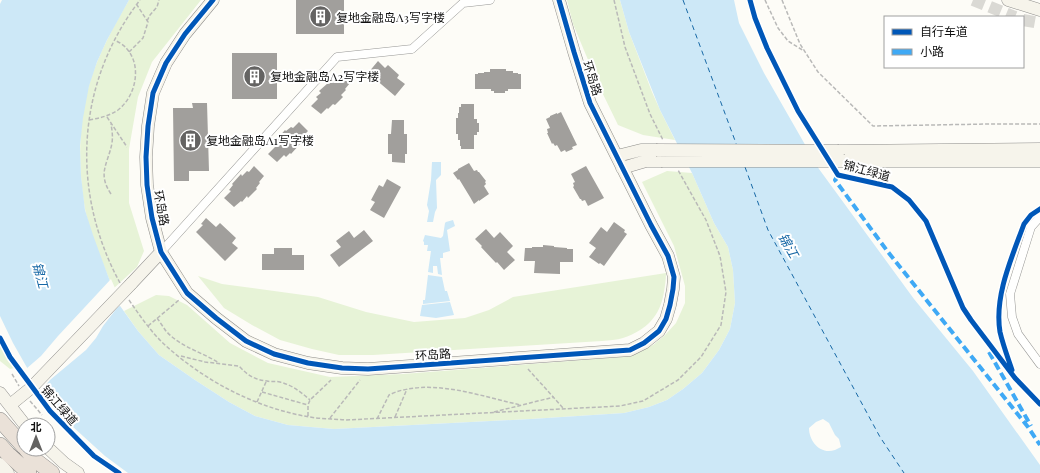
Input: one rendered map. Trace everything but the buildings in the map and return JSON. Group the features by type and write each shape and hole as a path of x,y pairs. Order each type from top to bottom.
{"highway":[{"path":"0,420 16,438"},
{"path":"0,445 29,473"},
{"path":"33,457 52,473"}],"street":[{"name":"环岛路","path":"213,0 185,34 166,64 153,93 148,126 146,157 147,185 151,211 161,252 187,293 246,341 274,354 308,363 342,368 368,369 630,350 644,343 659,331 666,319 670,305 674,277 668,256 590,103 559,0"},
{"path":"10,405 30,388 131,284 337,57 412,48 463,3 490,0"},
{"path":"1008,0 1040,10"},
{"path":"842,156 1040,149"},
{"path":"617,156 641,150 658,156 842,156 1040,161"},
{"path":"622,168 658,156"},
{"path":"1040,217 1031,227 1010,294 1012,317 1018,334 1040,364"},
{"path":"0,394 19,417"},
{"path":"56,456 78,473"},
{"path":"0,464 8,473"}],"path":[{"path":"116,275 110,264 96,226 87,180 86,147 89,120 97,82 114,40 140,0"},
{"path":"129,52 143,38 147,21 157,7 159,0"},
{"path":"614,0 625,47 650,114 663,141"},
{"path":"765,0 778,28 788,41 805,52"},
{"path":"782,0 800,44 818,72 873,126 1040,124"},
{"path":"136,4 147,21"},
{"path":"89,120 107,117 118,110 125,104 133,88 136,75 133,60 123,45 114,40"},
{"path":"107,117 127,147"},
{"path":"111,194 105,184 104,171 112,143 112,124"},
{"path":"144,322 164,344 215,383 266,406 288,413 329,419 377,419 620,406 643,401 678,380 701,357 721,325 726,292 720,256 706,220 677,168"},
{"path":"148,326 179,300"},
{"path":"157,318 166,331 174,338 220,364"},
{"path":"178,356 239,366 251,377 290,386 310,400"},
{"path":"528,369 564,409"},
{"path":"308,416 308,405 310,400 331,380"},
{"path":"329,419 360,380"},
{"path":"257,402 266,381"},
{"path":"377,419 389,394 420,388 443,388 521,405"},
{"path":"394,418 407,390"},
{"path":"262,392 308,405"},
{"path":"490,413 554,397"}],"green space":[{"path":"129,0 201,0 152,62 138,97 129,149 129,203 144,251 137,267 113,289 87,219 81,178 80,147 85,100 89,85 106,41"},
{"path":"567,0 620,0 629,32 652,92 675,140 643,135 618,125 599,86 573,24"},
{"path":"667,171 692,173 714,223 728,247 733,270 735,303 730,329 719,350 702,373 667,400 649,407 624,413 334,429 288,425 255,416 229,402 159,355 138,331 124,311 156,295 169,296 187,305 230,343 268,363 330,377 403,374 622,357 653,345 665,335 676,323 685,303 685,286 674,246 642,182"},
{"path":"666,273 662,301 656,315 639,331 621,339 373,355 339,355 280,340 224,308 198,276 222,284 318,297 366,312 414,322 465,318 489,310 513,297"},
{"path":"0,334 18,367 10,369 0,361"}],"water":[{"name":"锦江","path":"2,0 129,0 107,40 97,62 89,86 80,146 81,176 85,210 118,303 138,331 159,355 229,402 255,416 288,425 334,429 624,413 649,407 667,400 702,373 719,350 730,329 735,303 733,270 728,247 714,223 692,173 660,110 629,32 620,0 734,0 739,23 764,73 819,169 914,299 973,371 1040,465 1040,473 128,473 105,456 72,426 38,387 13,343 0,316 0,4","holes":["823,419 829,423 835,435 839,439 841,447 830,451 820,449 816,446 811,438 809,428 816,422"]},
{"path":"432,162 441,162 441,175 436,180 437,208 433,222 427,222 429,211 427,205"},
{"path":"453,220 455,226 447,230 450,251 443,253 443,258 440,258 442,275 438,274 437,266 433,266 433,273 428,272 431,251 427,251 428,245 424,245 423,241 425,235 441,238 443,236 445,223"},
{"path":"428,275 442,277 445,291 447,291 450,301 423,304 423,300 425,300"},
{"path":"450,302 454,315 436,318 420,316 422,305"}],"pier":[{"path":"111,279 122,304 117,308 86,350 50,380 40,392 26,369 41,356"}],"ferry route":[{"path":"683,0 737,146"},
{"path":"745,167 768,230 880,437 904,473"}],"tunnel":[{"path":"973,0 1013,16"},
{"path":"1024,20 1040,23"}],"marked path":[{"path":"838,175 835,180 888,252 1028,427 1040,445"},
{"path":"989,352 1031,426"}],"cycle path":[{"path":"213,0 185,34 166,63 153,93 148,126 146,157 147,185 152,218 161,252 187,293 246,341 274,354 308,363 342,368 368,369 630,350 644,343 659,331 666,319 670,305 674,277 668,256 590,103 559,0"},
{"name":"锦江绿道","path":"750,0 755,18 767,48 798,111 838,175 892,187 909,200 926,221 963,308 1015,378 1040,404"},
{"path":"1012,370 1000,332 999,318 1002,291 1005,277 1024,224 1031,215 1040,209"},
{"name":"锦江绿道","path":"0,338 10,357 50,411 94,456 119,473"}],"place":[{"name":"复地金融岛A3写字楼","path":"320,17"},
{"name":"复地金融岛A2写字楼","path":"255,76"},
{"name":"复地金融岛A1写字楼","path":"191,140"}]}
